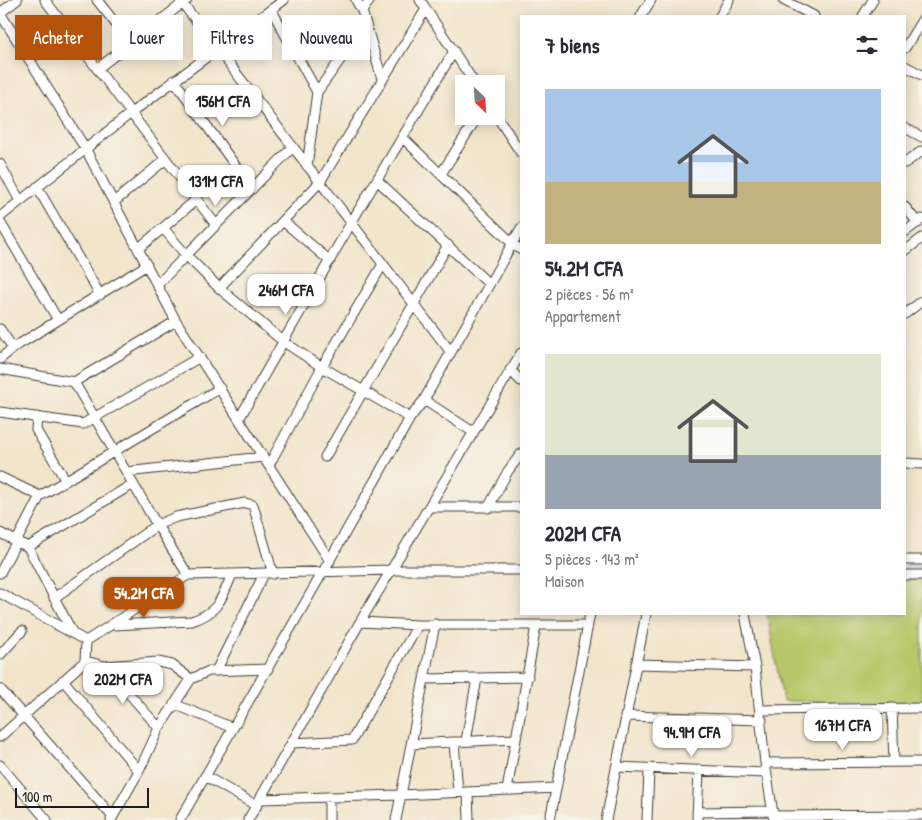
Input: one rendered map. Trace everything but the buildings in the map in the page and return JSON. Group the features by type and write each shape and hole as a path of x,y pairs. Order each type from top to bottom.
{"street":[{"path":"15,36 0,13 17,0"},
{"path":"46,0 58,15"},
{"path":"97,0 112,19"},
{"path":"356,0 363,15"},
{"path":"362,10 370,0"},
{"path":"420,0 469,75"},
{"path":"642,15 650,0"},
{"path":"721,15 729,0"},
{"path":"783,0 812,15"},
{"path":"865,15 873,0"},
{"path":"166,15 183,1 193,15"},
{"path":"263,15 281,1"},
{"path":"271,9 318,92"},
{"path":"219,288 320,182 426,9"},
{"path":"906,46 922,20"},
{"path":"370,38 382,79"},
{"path":"239,420 351,222 454,51"},
{"path":"97,68 112,57"},
{"path":"31,60 85,148 176,321 330,561"},
{"path":"91,60 216,225"},
{"path":"0,217 85,148 201,60"},
{"path":"226,60 450,351"},
{"path":"307,166 318,92 341,60"},
{"path":"906,67 922,75"},
{"path":"174,80 252,189"},
{"path":"441,174 472,125"},
{"path":"503,125 520,151"},
{"path":"906,129 922,137"},
{"path":"402,137 520,249"},
{"path":"157,285 293,147"},
{"path":"906,162 922,151"},
{"path":"114,202 166,159"},
{"path":"0,164 20,201"},
{"path":"377,180 489,284"},
{"path":"37,187 100,295"},
{"path":"138,249 197,199"},
{"path":"906,208 920,221 906,231"},
{"path":"283,221 330,261"},
{"path":"0,222 58,320"},
{"path":"163,228 186,255 219,288 284,342 322,367 410,418"},
{"path":"180,820 268,670 291,626 330,561 410,418 424,400 520,230"},
{"path":"906,250 922,238"},
{"path":"325,457 448,245"},
{"path":"269,465 322,367 383,264"},
{"path":"0,359 13,348 147,265"},
{"path":"906,313 922,301"},
{"path":"0,369 74,382 176,321"},
{"path":"0,329 13,348"},
{"path":"248,820 360,622 520,355"},
{"path":"0,412 83,424 200,357"},
{"path":"510,370 520,380"},
{"path":"74,382 188,576"},
{"path":"0,573 40,496 220,388"},
{"path":"424,400 473,432"},
{"path":"37,418 36,430 66,481"},
{"path":"488,508 504,477 520,455"},
{"path":"126,472 263,457"},
{"path":"906,463 922,464"},
{"path":"0,477 40,496"},
{"path":"28,547 133,484"},
{"path":"54,598 157,525 176,517 245,504 253,505 268,574 216,671"},
{"path":"429,507 520,507"},
{"path":"0,533 28,547 72,634"},
{"path":"906,560 922,560"},
{"path":"86,641 188,576 392,570 520,570"},
{"path":"113,625 192,621 202,617 215,608 232,575"},
{"path":"906,575 922,575"},
{"path":"0,594 86,641"},
{"path":"550,820 590,615"},
{"path":"606,820 646,615"},
{"path":"745,615 755,667 766,773 773,816"},
{"path":"360,622 418,625 588,625"},
{"path":"396,820 434,624"},
{"path":"293,743 352,740 418,625"},
{"path":"507,790 536,626"},
{"path":"0,655 22,631"},
{"path":"0,736 84,661 86,641"},
{"path":"84,661 105,666 158,662 172,665 190,679"},
{"path":"636,664 755,667"},
{"path":"105,666 159,728"},
{"path":"0,689 112,818 139,771 159,728 190,679 204,673 216,671 268,670"},
{"path":"424,679 528,677"},
{"path":"466,741 477,678"},
{"path":"63,680 139,771"},
{"path":"174,704 233,728"},
{"path":"892,708 894,762"},
{"path":"760,710 922,708"},
{"path":"625,716 762,720"},
{"path":"411,744 516,739"},
{"path":"454,742 458,792"},
{"path":"765,762 922,762"},
{"path":"0,765 47,820"},
{"path":"616,767 649,770 766,773"},
{"path":"647,820 649,770"},
{"path":"698,770 697,816 876,818 922,815"},
{"path":"205,776 259,803 330,797 556,788"},
{"path":"468,792 469,820"},
{"path":"329,820 330,797"}],"green space":[{"path":"906,580 922,580 922,704 783,701 767,615 906,615"}],"waterway":[{"path":"906,567 922,567"}]}
